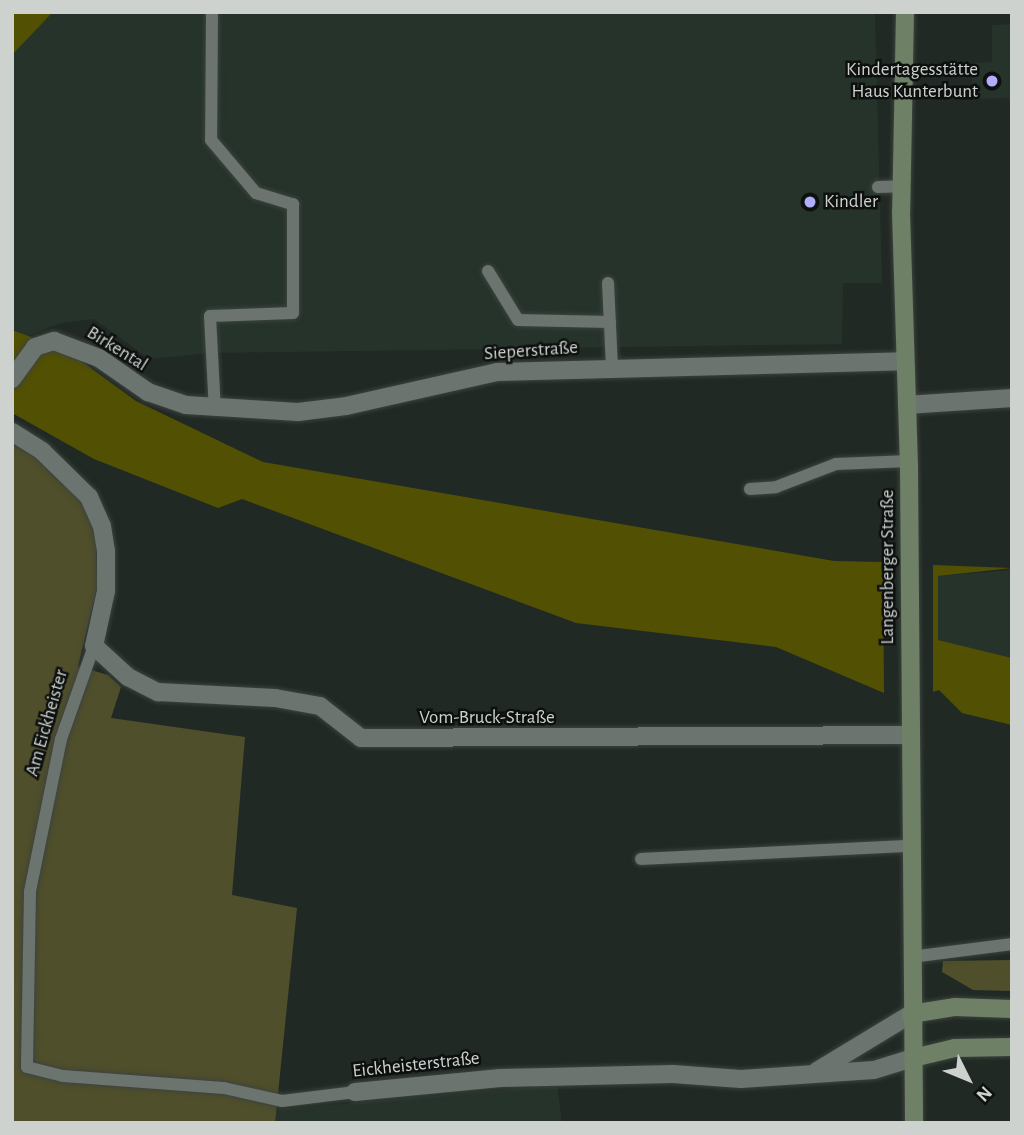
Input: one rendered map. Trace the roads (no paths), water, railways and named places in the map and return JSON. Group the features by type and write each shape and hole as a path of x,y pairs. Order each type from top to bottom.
{"main road":[{"name":"Langenberger Straße","path":"905,12 902,186 909,461 908,735 914,1123"},
{"path":"911,1014 955,1007 1012,1009"},
{"path":"913,1058 955,1048 1012,1047"}],"street":[{"name":"Birkental","path":"12,379 35,347 54,341 99,358 148,392 215,410"},
{"name":"Sieperstraße","path":"215,410 298,412 346,406 496,372 905,361"},
{"path":"907,405 1012,398"},
{"name":"Am Eickheister","path":"12,432 66,472 89,497 102,526 106,590 94,646"},
{"name":"Vom-Bruck-Straße","path":"94,646 128,677 158,691 275,698 320,706 361,738 908,735"},
{"name":"Eickheisterstraße","path":"811,1074 911,1014"},
{"name":"Eickheisterstraße","path":"355,1092 500,1078 673,1074 741,1079 874,1070 913,1058"}],"lane":[{"path":"212,12 211,140 256,193 293,204 293,313 210,316 215,410"},
{"path":"878,187 902,186"},
{"path":"488,271 518,320 610,322"},
{"path":"608,283 612,367"},
{"path":"750,489 776,487 836,464 909,461"},
{"name":"Am Eickheister","path":"27,1067 30,892 61,739 94,646"},
{"path":"641,859 910,846"},
{"path":"911,957 1012,944"},
{"name":"Eickheisterstraße","path":"27,1067 63,1076 224,1088 282,1101 355,1092"}],"place":[{"name":"Kindertagesstätte Haus Kunterbunt","path":"992,81"},
{"name":"Kindler","path":"810,202"}]}
